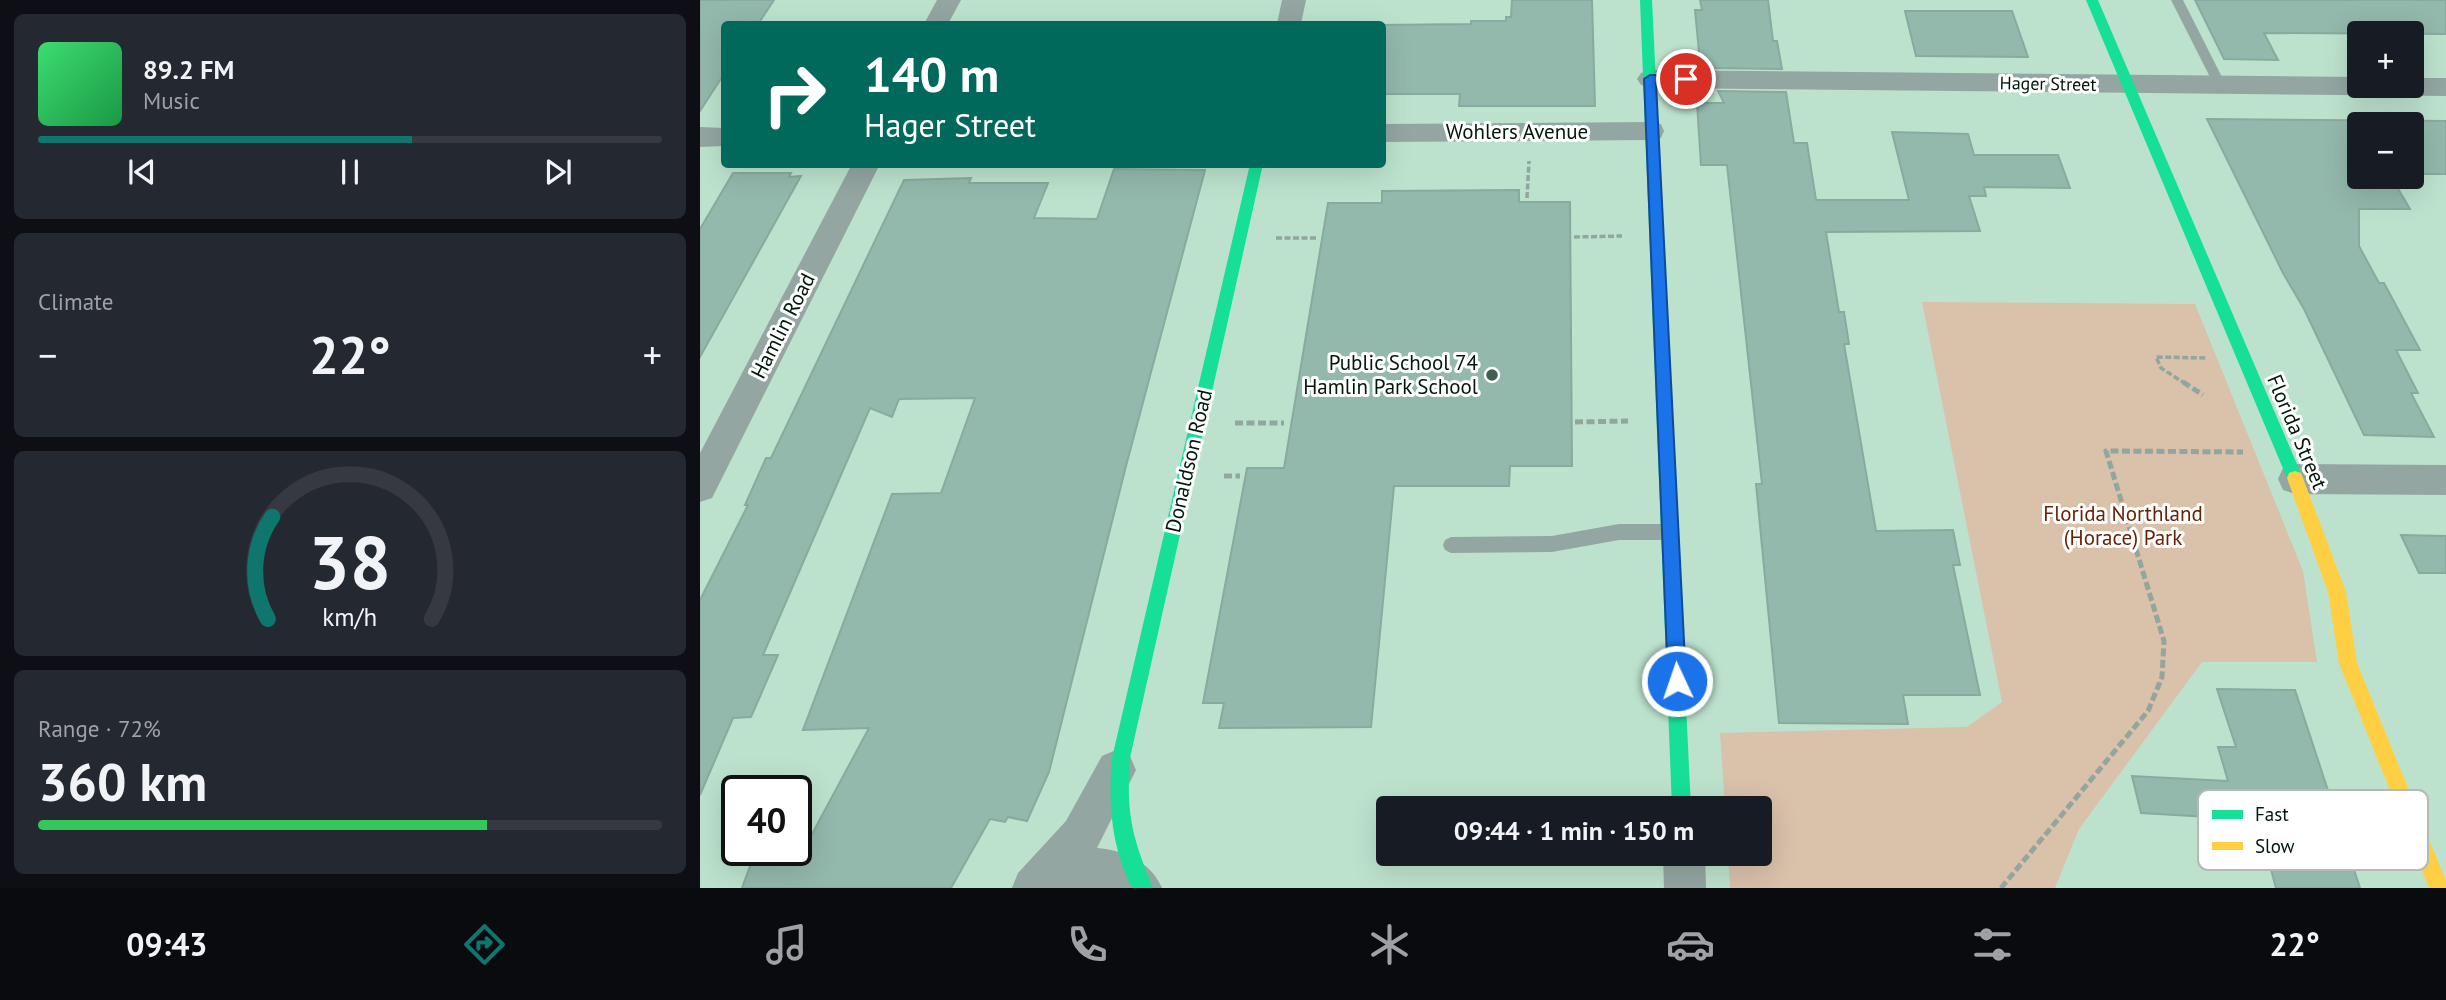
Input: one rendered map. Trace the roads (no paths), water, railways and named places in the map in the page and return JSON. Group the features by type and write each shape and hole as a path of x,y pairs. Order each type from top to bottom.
{"street":[{"path":"938,21 949,0"},
{"path":"1290,21 1294,0"},
{"path":"1646,0 1681,796"},
{"name":"Florida Street","path":"2092,0 2295,479 2337,592 2348,663 2399,790"},
{"name":"Hager Street","path":"1650,79 2446,87"},
{"name":"Wohlers Avenue","path":"1386,133 1651,131"},
{"path":"700,137 721,137"},
{"name":"Hamlin Road","path":"700,487 864,168"},
{"name":"Donaldson Road","path":"1142,888 1121,843 1116,816 1121,758 1256,168"},
{"path":"2295,479 2446,480"},
{"name":"Donaldson Road","path":"1034,888 1082,836 1121,758"},
{"name":"Florida Street","path":"2428,861 2439,888"},
{"path":"1684,866 1685,888"},
{"path":"1034,888 1068,872 1089,868 1121,873 1142,888"}],"lane":[{"path":"2177,0 2220,85"},
{"path":"1451,545 1552,544 1619,532 1670,532"}],"place":[{"name":"Public School 74 Hamlin Park School","path":"1492,375"}],"park label":[{"name":"Florida Northland (Horace) Park","path":"2123,526"}]}
